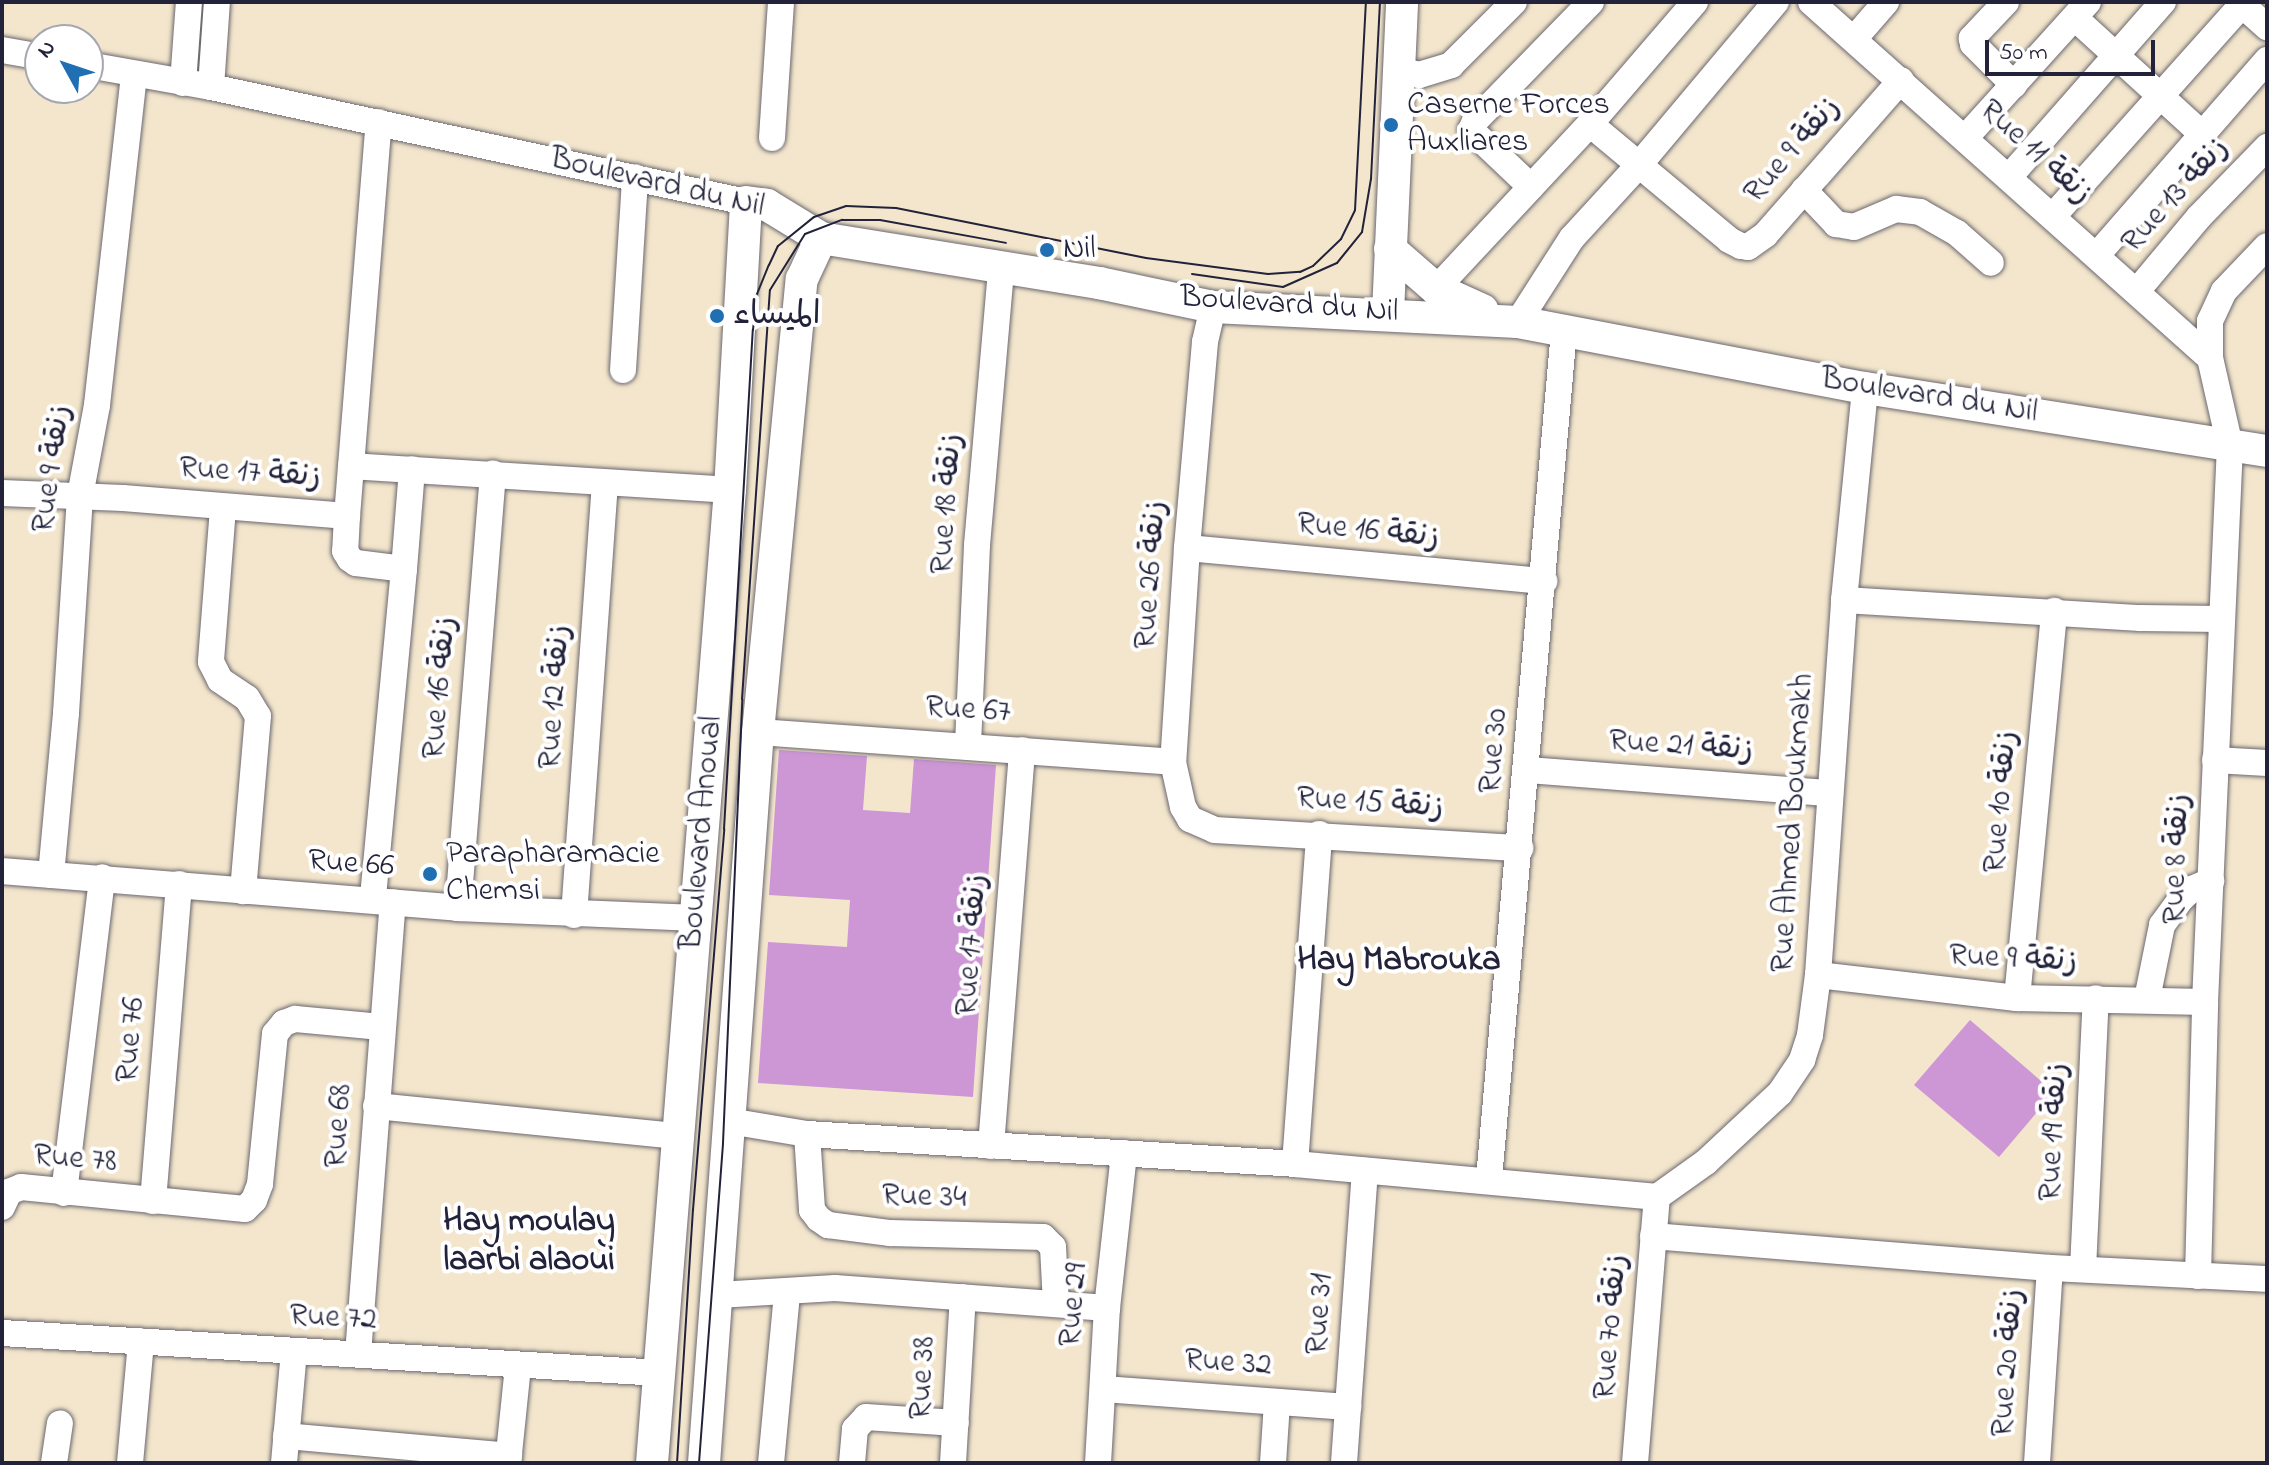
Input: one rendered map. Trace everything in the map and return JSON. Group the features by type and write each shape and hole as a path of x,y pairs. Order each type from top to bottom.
{"street":[{"path":"183,83 189,2"},
{"path":"211,87 217,2"},
{"path":"772,138 781,2"},
{"path":"1388,313 1402,2"},
{"path":"1398,70 1419,75 1451,65 1514,2"},
{"path":"1531,187 1471,130 1475,121 1591,2"},
{"path":"1436,289 1590,124 1695,2"},
{"path":"1390,249 1436,289 1468,306 1518,322 1572,238 1639,165 1776,2"},
{"name":"Rue 11 زنقة","path":"1811,2 2054,215 2210,358"},
{"path":"1854,39 1886,2"},
{"path":"2006,2 1972,38 1973,44 2014,85"},
{"path":"2010,176 2163,2"},
{"path":"1966,137 2082,10 2117,56 2201,133"},
{"path":"2054,215 2159,94 2254,11"},
{"path":"2,50 24,54"},
{"path":"2097,255 2267,60"},
{"name":"Boulevard du Nil","path":"104,68 211,87 767,205 821,238 1001,270 1099,283 1213,307 1388,313 1518,322 1865,388 2267,451"},
{"name":"Rue 9 زنقة","path":"51,875 80,496 97,405 134,74"},
{"name":"Rue 9 زنقة","path":"1639,165 1729,240 1741,246 1756,243 1901,80"},
{"path":"347,516 379,122"},
{"path":"1590,124 1639,165"},
{"name":"Rue 13 زنقة","path":"2137,291 2199,217 2267,147"},
{"path":"623,370 635,177"},
{"path":"1804,190 1836,224 1854,227 1896,209 1920,212 1957,233 1991,263"},
{"name":"Boulevard Anoual","path":"652,1463 730,490 746,202"},
{"name":"Boulevard Anoual","path":"704,1463 758,732 802,279 821,238"},
{"name":"Rue 8 زنقة","path":"2198,1276 2205,1002 2230,446 2210,358 2212,310 2224,291 2267,246"},
{"name":"Rue 18 زنقة","path":"968,744 977,545 1001,270"},
{"name":"Rue 26 زنقة","path":"1213,307 1205,342 1173,762 1183,807 1190,819 1215,830"},
{"name":"Rue 30","path":"1489,1179 1528,770 1564,330"},
{"name":"Rue Ahmed Boukmakh","path":"1657,1197 1706,1162 1792,1079 1810,1035 1818,975 1844,600 1865,388"},
{"path":"351,466 730,490"},
{"path":"383,901 412,469"},
{"name":"Rue 16 زنقة","path":"458,908 493,473"},
{"name":"Rue 12 زنقة","path":"574,915 605,484"},
{"name":"Rue 17 زنقة","path":"2,493 347,516 345,551 350,559 404,569"},
{"path":"223,508 211,662 220,680 247,698 258,716 243,891"},
{"name":"Rue 16 زنقة","path":"1187,548 1544,581"},
{"path":"1844,600 2221,619"},
{"name":"Rue 10 زنقة","path":"2017,998 2054,611"},
{"name":"Rue 67","path":"758,732 968,744 1173,762"},
{"name":"Rue 17 زنقة","path":"991,1146 1022,750"},
{"path":"2215,760 2267,763"},
{"name":"Rue 21 زنقة","path":"1528,770 1830,793"},
{"name":"Rue 15 زنقة","path":"1215,830 1520,848"},
{"path":"1295,1164 1319,834"},
{"name":"Rue 66","path":"2,871 458,908 696,918"},
{"path":"64,1193 102,877"},
{"path":"2147,999 2162,925 2192,889 2211,881"},
{"name":"Rue 76","path":"153,1201 179,884"},
{"name":"Rue 68","path":"358,1354 382,1027 383,901"},
{"name":"Rue 9 زنقة","path":"1818,975 2017,998 2205,1002"},
{"name":"Rue 19 زنقة","path":"2083,1269 2096,998"},
{"name":"Rue 78","path":"2,1207 9,1192 21,1187 245,1209 254,1200 260,1184 275,1034 284,1023 295,1019 382,1027"},
{"path":"376,1106 678,1136"},
{"path":"729,1121 807,1134 1295,1164 1489,1179 1657,1197"},
{"name":"Rue 34","path":"807,1134 812,1210 819,1219 828,1225 890,1233 1043,1237 1053,1247 1056,1304"},
{"name":"Rue 29","path":"1098,1463 1107,1308 1124,1153"},
{"name":"Rue 31","path":"1344,1463 1365,1171"},
{"name":"Rue 70 زنقة","path":"1635,1463 1657,1197"},
{"path":"1653,1236 2050,1268 2267,1279"},
{"name":"Rue 20 زنقة","path":"2037,1463 2050,1268"},
{"path":"718,1295 835,1288 1107,1308"},
{"path":"771,1463 787,1293"},
{"name":"Rue 38","path":"953,1463 963,1297"},
{"name":"Rue 72","path":"2,1333 659,1373"},
{"path":"130,1463 141,1341"},
{"path":"284,1463 294,1351"},
{"path":"286,1436 508,1459 518,1366"},
{"name":"Rue 32","path":"1103,1389 1348,1407"},
{"path":"1273,1463 1277,1402"},
{"path":"852,1463 855,1429 866,1417 956,1423"},
{"path":"54,1463 60,1423"}],"building":[{"path":"779,750 867,756 863,810 910,813 914,759 996,765 973,1097 758,1083 768,942 847,947 850,900 769,895"},
{"path":"1970,1020 2054,1092 1999,1157 1914,1085"}],"tram line":[{"path":"677,1463 693,1210 724,829 753,330 757,294 769,265 778,246 814,217 846,206 896,208 1146,258 1268,274 1300,272 1313,266 1341,239 1355,210 1366,2"},
{"path":"1192,274 1283,287 1337,263 1362,232 1371,179 1380,2"},
{"path":"699,1463 723,1143 742,699 770,290 805,234 842,220 880,220 1006,243"}],"place":[{"name":"Caserne Forces Auxliares","path":"1391,125"},
{"name":"Nil","path":"1047,250"},
{"name":"الميساء","path":"717,316"},
{"name":"Parapharamacie Chemsi","path":"430,874"}],"district":[{"name":"Hay Mabrouka","path":"1399,962"},
{"name":"Hay moulay laarbi alaoui","path":"529,1242"}]}
